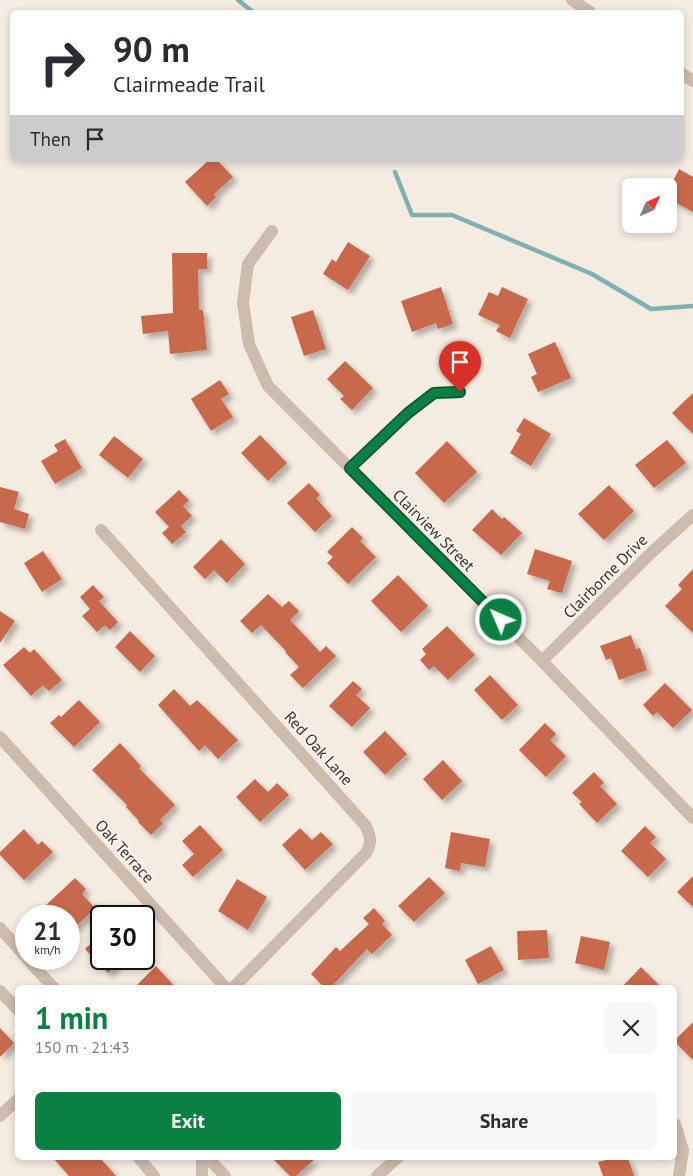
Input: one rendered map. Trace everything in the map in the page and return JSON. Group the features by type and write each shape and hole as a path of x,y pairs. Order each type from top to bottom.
{"street":[{"path":"572,0 587,10"},
{"name":"Clairview Street","path":"272,232 248,264 243,303 249,344 268,386 542,661 693,818"},
{"path":"350,468 408,413 434,393 460,392"},
{"name":"Clairborne Drive","path":"542,661 652,552 693,515"},
{"name":"Red Oak Lane","path":"101,530 366,825 371,838 366,853 236,985"},
{"name":"Oak Terrace","path":"0,737 223,985"},
{"path":"0,928 15,945"},
{"path":"38,970 51,985"},
{"path":"0,991 15,1007"},
{"path":"0,1116 15,1102"},
{"path":"677,1130 683,1150 679,1176"},
{"path":"141,1160 154,1176"},
{"path":"202,1160 202,1176"},
{"path":"210,1160 225,1176"},
{"path":"377,1176 395,1160"}],"building":[{"path":"207,162 219,162 233,177 214,194 216,197 207,206 185,182"},
{"path":"679,169 693,177 693,212 678,204 678,178 674,178"},
{"path":"348,242 370,256 348,290 323,274 332,259 336,262"},
{"path":"172,253 207,253 207,269 198,269 199,310 203,310 207,350 170,354 168,331 143,334 141,316 173,313"},
{"path":"441,287 453,324 438,329 436,323 412,332 401,301"},
{"path":"502,287 528,299 510,338 496,331 500,325 478,315 489,292 498,296"},
{"path":"313,310 326,349 304,356 291,317"},
{"path":"555,342 571,378 538,392 531,377 537,374 528,354"},
{"path":"345,361 373,388 352,410 340,399 344,396 327,379"},
{"path":"220,380 229,394 221,399 233,417 211,431 191,399"},
{"path":"693,393 693,434 672,413"},
{"path":"524,418 551,434 531,466 510,453 521,434 516,431"},
{"path":"260,435 287,463 268,481 241,453"},
{"path":"114,436 143,459 128,478 99,455"},
{"path":"65,439 82,468 55,484 41,461 58,451 54,445"},
{"path":"667,440 686,463 654,488 635,465"},
{"path":"447,441 477,472 444,503 415,473"},
{"path":"309,483 320,495 316,498 332,516 315,532 287,503"},
{"path":"609,485 634,511 604,540 578,514"},
{"path":"0,487 19,492 14,509 29,514 25,529 0,522"},
{"path":"179,490 189,500 183,506 192,516 181,526 186,532 172,544 162,533 169,527 155,512"},
{"path":"492,509 502,519 504,517 522,533 501,555 472,530"},
{"path":"352,527 363,538 360,541 376,557 348,584 327,563 333,557 327,552"},
{"path":"221,539 245,564 227,583 214,570 205,579 193,567"},
{"path":"535,549 572,561 562,593 547,589 550,581 527,574"},
{"path":"43,551 62,579 42,592 24,563"},
{"path":"693,569 693,633 665,606 682,589 678,585"},
{"path":"398,575 428,606 401,632 371,601"},
{"path":"93,585 104,597 99,601 118,622 110,630 105,625 97,632 82,616 90,609 80,597"},
{"path":"268,594 282,607 289,601 299,611 290,620 320,652 326,646 336,656 303,688 290,675 299,667 286,651 261,625 252,633 240,621"},
{"path":"0,611 15,621 0,643"},
{"path":"447,626 475,655 448,680 434,666 429,670 420,660 426,654 422,649"},
{"path":"130,631 155,656 140,672 115,647"},
{"path":"631,635 636,649 640,648 647,670 619,680 611,658 606,660 600,646"},
{"path":"24,647 30,653 34,649 62,680 49,691 43,685 31,696 3,665"},
{"path":"490,675 518,705 502,720 474,690"},
{"path":"353,681 362,689 356,695 370,708 352,727 329,706"},
{"path":"665,683 692,710 673,728 657,712 653,716 643,705"},
{"path":"174,689 190,706 197,700 238,740 218,759 205,745 199,751 158,705"},
{"path":"79,700 100,722 74,747 50,723 59,715 61,717"},
{"path":"545,723 556,734 550,740 566,756 546,777 519,750"},
{"path":"385,731 407,754 385,775 363,752"},
{"path":"120,743 141,766 139,768 175,805 160,820 163,823 151,835 126,807 127,805 92,770"},
{"path":"443,760 462,781 442,800 423,779"},
{"path":"594,772 604,783 600,786 617,804 597,823 579,804 582,802 572,793"},
{"path":"255,779 268,792 277,783 289,795 260,822 236,797"},
{"path":"200,825 223,850 193,877 182,865 194,854 182,841"},
{"path":"645,826 656,837 650,843 666,859 648,877 621,851"},
{"path":"300,828 312,840 321,832 333,844 305,870 282,845"},
{"path":"24,829 38,845 42,841 53,852 24,880 0,855 0,852"},
{"path":"451,832 490,839 485,867 461,863 460,871 445,868"},
{"path":"693,876 693,907 677,892"},
{"path":"429,877 445,893 414,922 398,906"},
{"path":"75,878 86,889 82,894 92,905 90,905 90,913 80,922 80,905 46,905"},
{"path":"237,879 267,897 248,930 218,911"},
{"path":"374,908 385,921 382,924 392,935 372,954 367,949 333,985 322,985 311,974 336,947 340,951 369,924 363,918"},
{"path":"547,930 549,958 518,960 517,931"},
{"path":"581,936 610,942 604,970 575,963"},
{"path":"90,944 90,954 85,949"},
{"path":"491,946 504,970 478,984 465,960"},
{"path":"156,966 173,985 137,985 152,970 155,970"},
{"path":"641,967 659,985 624,985"},
{"path":"693,1022 693,1060 677,1044 677,1038"},
{"path":"0,1028 14,1043 0,1057"},
{"path":"55,1160 102,1160 116,1176 69,1176"},
{"path":"274,1160 314,1160 296,1176 290,1176"},
{"path":"629,1160 634,1176 603,1176 598,1162"}],"waterway":[{"path":"238,0 250,10"},
{"path":"395,172 412,215 452,215 592,274 651,309 693,306"}],"route":[{"path":"460,392 434,393 408,413 350,468 501,620"}]}
